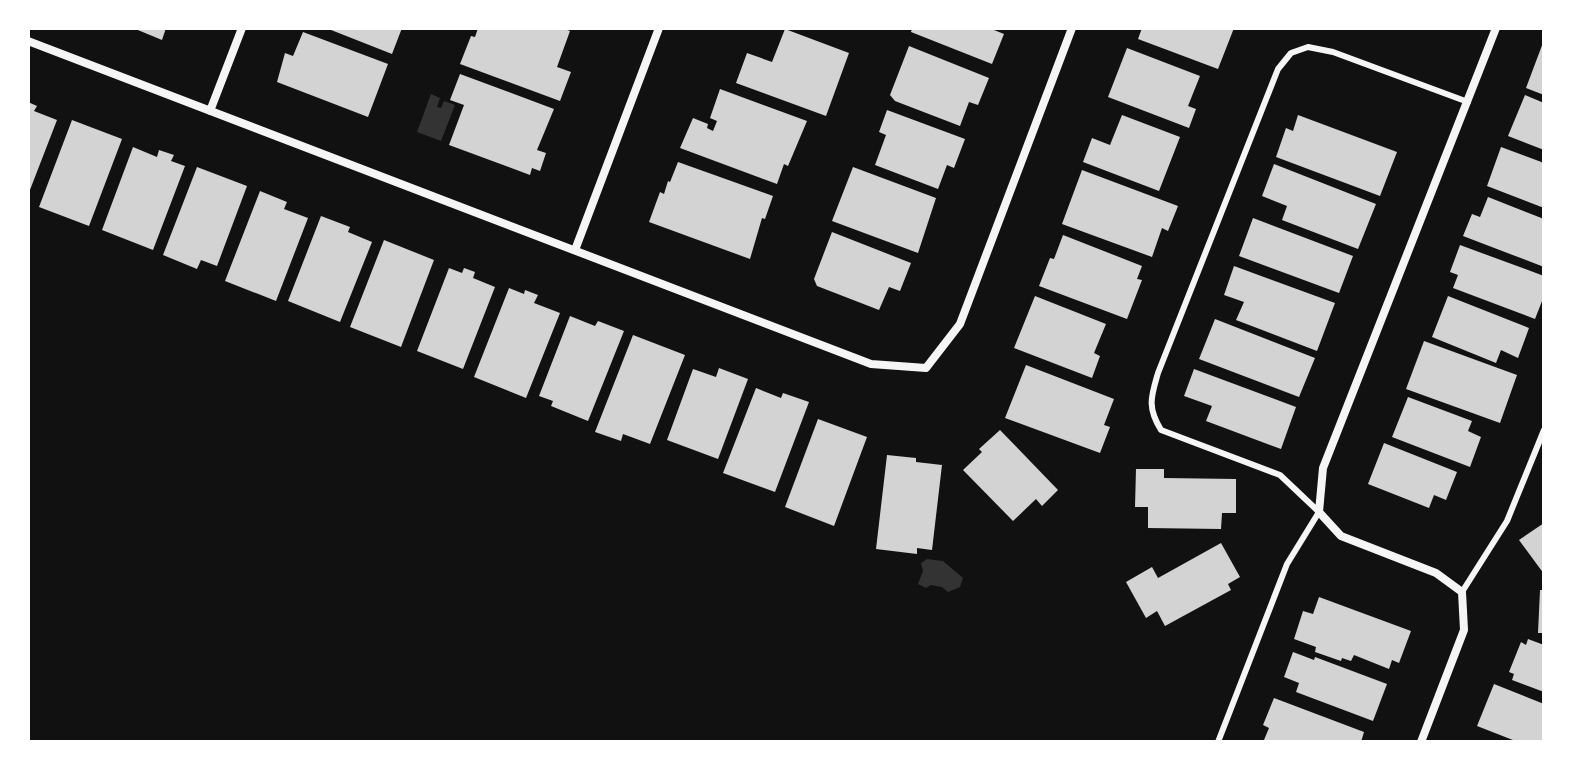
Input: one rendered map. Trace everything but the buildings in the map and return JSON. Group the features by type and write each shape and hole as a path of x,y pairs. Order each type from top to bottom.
{"street":[{"path":"210,111 242,28"},
{"path":"575,250 659,28"},
{"path":"28,41 871,364 926,368 960,324 1072,28"},
{"path":"1421,742 1464,630 1462,592 1436,573 1341,536 1319,512 1323,468 1496,28"}],"lane":[{"path":"1218,742 1287,564 1319,512 1280,475 1161,430 1152,414 1151,405 1158,373 1278,69 1291,53 1308,47 1333,52 1468,102"},
{"path":"1462,592 1507,521 1544,430"}],"shaded area":[{"path":"431,94 440,98 437,107 441,108 444,101 455,105 441,141 417,132"},
{"path":"927,559 943,561 963,578 960,587 948,592 942,587 931,585 926,588 918,584 923,571 921,563"}]}
